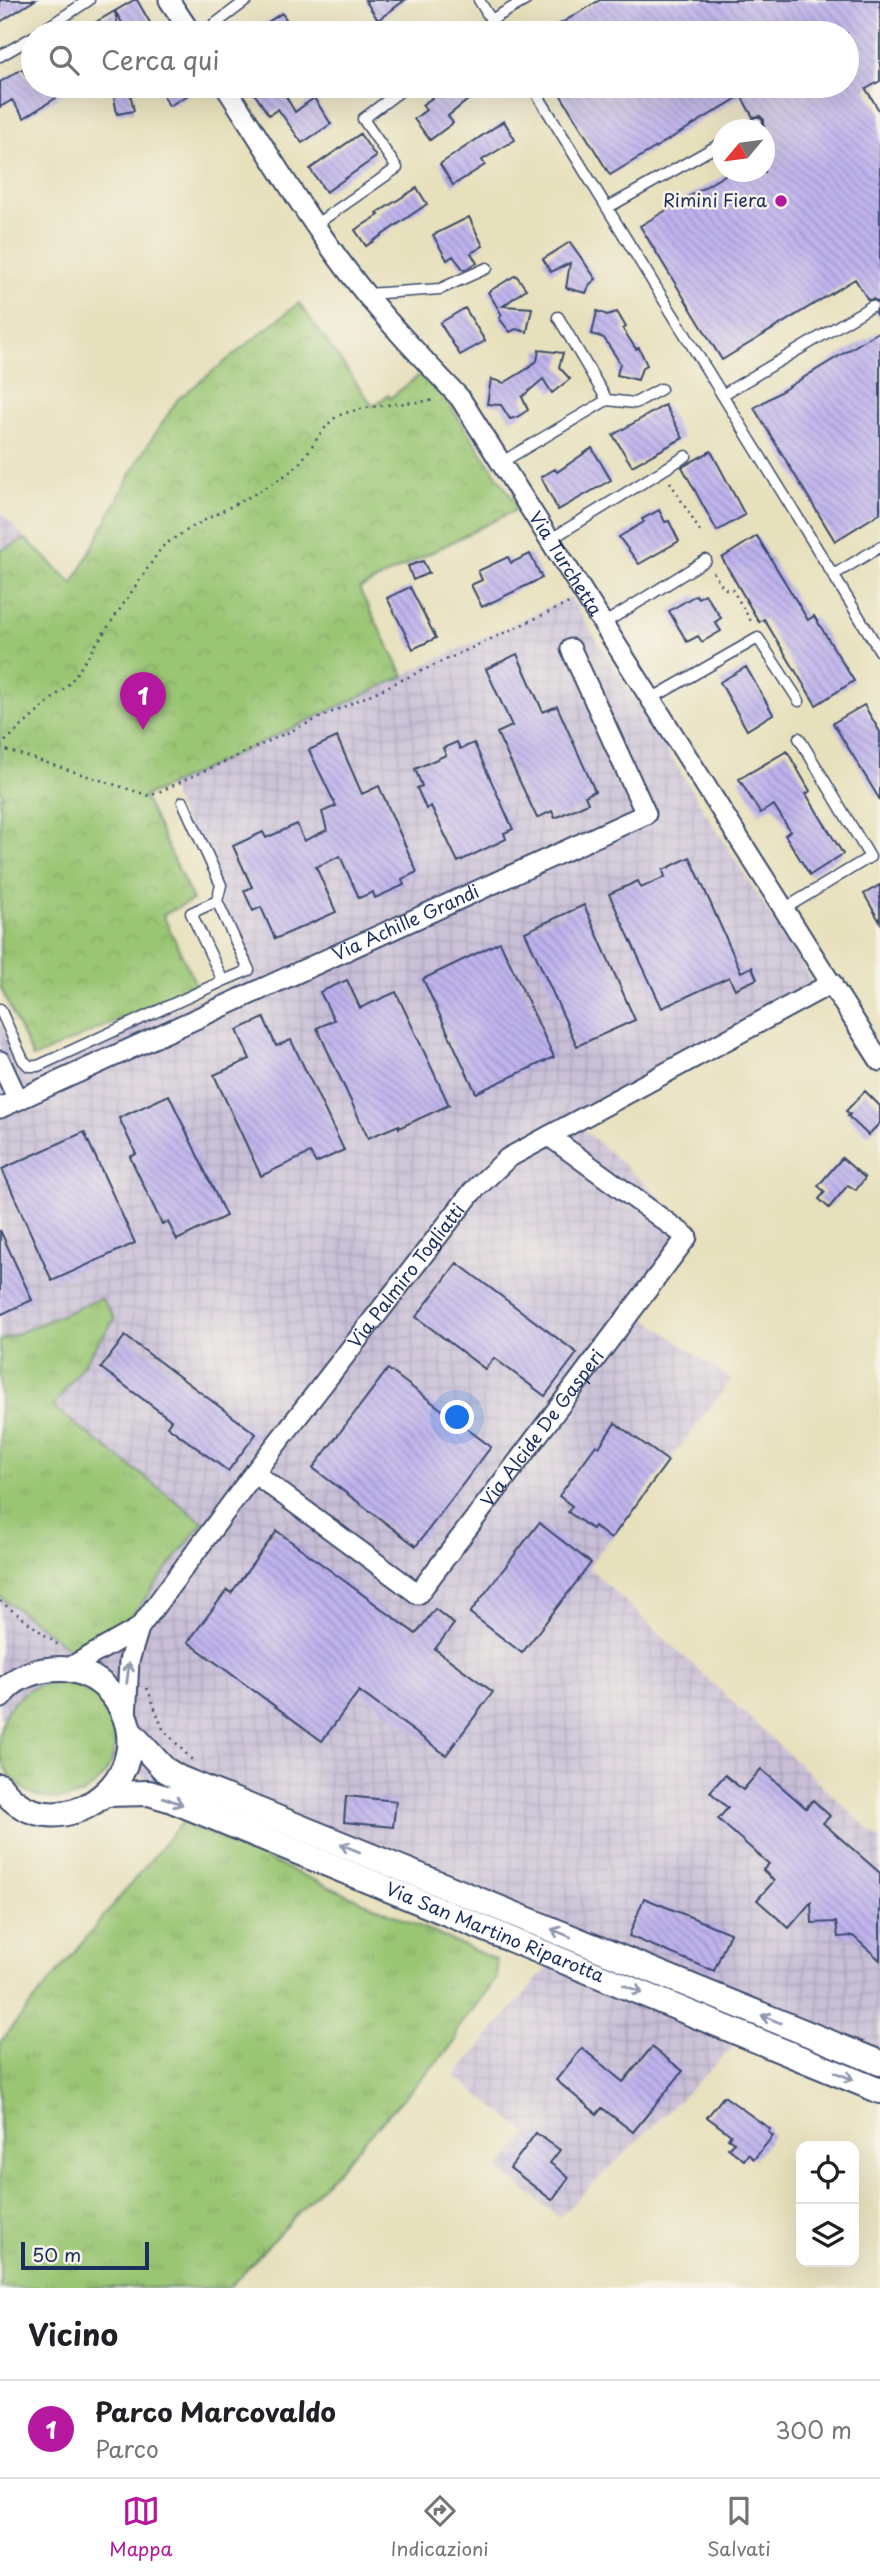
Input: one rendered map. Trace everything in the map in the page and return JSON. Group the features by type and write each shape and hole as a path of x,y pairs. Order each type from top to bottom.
{"street":[{"path":"169,0 183,21"},
{"name":"Via Turchetta","path":"233,98 315,225 366,294 460,398 551,539 649,700 832,983 873,1038 880,1061"},
{"name":"Via Achille Grandi","path":"9,1104 646,814 571,649"},
{"name":"Via Palmiro Togliatti","path":"65,1658 139,1628 254,1473 472,1192 508,1158 832,983"},
{"path":"0,1061 9,1104"},
{"name":"Via Alcide De Gasperi","path":"254,1473 418,1594 687,1237 549,1136"},
{"path":"0,1786 23,1806 44,1813 67,1813 88,1807 107,1794 121,1776 128,1754 130,1661 139,1628"},
{"path":"0,1696 11,1680 44,1669 65,1658"},
{"name":"Via San Martino Riparotta","path":"65,1658 104,1685 117,1701 127,1725 164,1769 180,1778 880,2063"},
{"name":"Via San Martino Riparotta","path":"107,1794 149,1793 175,1801 880,2091"}],"lane":[{"path":"57,21 89,0"},
{"path":"219,21 247,0"},
{"path":"479,0 491,20 526,0"},
{"path":"0,56 21,44"},
{"path":"315,225 397,168 363,119 391,98"},
{"path":"539,98 880,651"},
{"path":"607,208 712,149"},
{"path":"366,294 440,289 487,268"},
{"path":"722,395 872,306"},
{"path":"558,317 607,400"},
{"path":"502,462 607,400 635,403 661,389"},
{"path":"551,539 686,456"},
{"path":"833,575 880,547"},
{"path":"603,624 706,560"},
{"path":"649,700 758,638 799,701"},
{"path":"784,909 870,857 799,738"},
{"path":"0,1009 23,1060 29,1066 38,1066 249,970 217,901 221,885 183,802"},
{"path":"217,901 191,913 223,981"},
{"path":"238,975 247,996"}],"path":[{"path":"460,398 385,406 338,416 294,469 244,502 183,532 162,547 70,683 0,747 150,796 585,596"},
{"path":"654,476 661,482 669,481 701,533"},
{"path":"706,560 724,589 732,589 752,623"},
{"path":"0,1601 65,1658"},
{"path":"145,1683 163,1729 193,1761"}],"shaded area":[{"path":"0,512 26,539 0,551"},
{"path":"570,597 816,988 572,1119 698,1231 632,1308 731,1380 588,1567 880,1840 880,2078 752,2029 559,2217 499,2169 528,2134 455,2076 561,1951 0,1718 0,1023 25,1075 252,974 168,785"}],"green space":[{"path":"299,303 373,406 388,395 390,398 426,370 519,508 359,589 404,676 144,797 193,900 163,915 196,985 33,1058 0,986 0,797 3,796 0,789 0,551 26,539 73,584 140,457 178,399"},
{"path":"101,1298 115,1319 53,1407 203,1522 121,1630 94,1646 81,1649 69,1648 0,1596 0,1341"},
{"path":"57,1683 79,1687 98,1700 111,1719 115,1741 111,1763 98,1782 79,1795 57,1799 35,1795 16,1782 3,1763 -1,1741 3,1719 16,1700 35,1687"},
{"path":"182,1822 496,1960 497,1978 457,2030 456,2041 229,2288 0,2288 0,2042"}],"building":[{"path":"0,0 35,0 0,22"},
{"path":"137,0 149,21 121,21 115,11"},
{"path":"365,0 405,0 378,20"},
{"name":"Rimini Fiera","path":"600,0 880,0 880,81 866,89 880,112 880,320 875,313 879,307 878,302 868,300 855,279 722,360 640,226 713,182 775,182 775,119 753,117 742,98 859,98 859,21 565,21"},
{"path":"115,11 117,21 98,21"},
{"path":"282,13 287,21 270,21"},
{"path":"21,70 21,98 56,98 24,118 12,100 0,107 0,82"},
{"path":"114,98 131,98 134,111 117,114"},
{"path":"165,98 183,98 169,106"},
{"path":"257,98 287,98 295,112 314,98 331,124 302,143 278,109 269,115"},
{"path":"432,98 469,99 448,116 453,123 430,140 414,119 426,110 422,105"},
{"name":"Rimini Fiera","path":"562,98 738,98 610,175"},
{"path":"504,121 515,140 482,160 485,165 453,185 440,164"},
{"path":"360,134 376,157 326,192 310,169"},
{"path":"417,188 427,204 366,246 355,230"},
{"path":"469,217 483,246 471,253 477,263 464,270 453,256 447,260 433,235"},
{"path":"570,242 596,279 586,293 566,288 570,263 551,272 543,259"},
{"path":"516,275 526,289 503,306 532,308 527,332 516,329 510,332 499,318 502,315 488,292"},
{"path":"465,308 485,341 460,355 440,323"},
{"path":"597,311 607,315 617,312 626,327 623,329 636,349 639,348 647,365 642,368 638,380 617,375 620,363 604,338 592,334"},
{"path":"880,331 880,513 835,541 754,408"},
{"path":"539,350 563,353 559,367 570,379 552,393 543,379 522,397 528,410 517,417 510,419 501,405 487,404 491,379 504,383 537,361"},
{"path":"665,405 683,438 632,466 613,435"},
{"path":"592,448 611,480 558,510 541,477 555,469 557,472"},
{"path":"711,451 745,515 717,531 682,467"},
{"path":"659,510 665,522 669,521 679,541 639,564 619,537"},
{"path":"757,536 808,620 814,616 854,681 816,705 764,619 759,622 722,558"},
{"path":"530,554 542,578 482,607 471,585 482,580 478,571 508,557 511,563"},
{"path":"423,561 429,573 413,580 408,566"},
{"path":"410,587 436,638 413,649 387,598"},
{"path":"705,594 721,618 715,622 721,631 702,642 698,636 687,642 669,611 696,595 698,598"},
{"path":"517,654 543,712 557,706 595,791 585,796 588,803 555,818 552,811 537,818 497,733 512,726 486,669"},
{"path":"746,667 773,714 747,730 720,682"},
{"path":"864,705 880,732 880,800 833,723"},
{"path":"337,737 362,794 379,786 417,872 402,879 404,885 375,898 373,892 359,898 340,856 316,867 336,912 275,939 261,907 253,911 244,891 252,887 233,846 263,832 266,838 297,824 304,841 327,830 322,812 336,806 309,750"},
{"path":"457,742 460,749 474,743 513,829 504,833 506,839 458,862 431,806 426,809 417,788 422,786 415,769 446,755 443,748"},
{"path":"787,751 810,791 806,794 843,854 810,875 785,835 790,831 774,805 760,813 739,779"},
{"path":"690,857 741,972 752,967 757,979 735,989 729,977 662,1008 609,894 638,881 641,888 665,877 663,870"},
{"path":"880,885 880,922 864,894"},
{"path":"584,905 635,1020 577,1046 525,932"},
{"path":"500,942 554,1057 476,1093 423,979"},
{"path":"347,980 360,1008 396,992 449,1105 399,1128 399,1125 368,1138 317,1028 334,1020 320,992"},
{"path":"264,1018 276,1046 291,1040 344,1150 316,1163 310,1153 261,1176 214,1075 250,1059 237,1030"},
{"path":"865,1091 880,1106 880,1123 868,1135 846,1111"},
{"path":"169,1095 226,1216 177,1240 168,1222 162,1224 130,1157 136,1154 119,1118"},
{"path":"84,1132 135,1243 52,1281 2,1169"},
{"path":"842,1158 865,1178 856,1190 848,1185 829,1208 819,1199 825,1192 818,1186"},
{"path":"0,1230 32,1300 0,1315"},
{"path":"457,1263 577,1353 545,1396 494,1358 485,1369 416,1317"},
{"path":"125,1336 256,1434 228,1471 167,1426 171,1420 101,1368"},
{"path":"388,1369 491,1447 416,1546 313,1468"},
{"path":"615,1423 668,1461 611,1539 568,1512 572,1506 559,1496"},
{"path":"539,1523 591,1563 522,1653 470,1613"},
{"path":"277,1531 416,1634 435,1609 454,1624 435,1649 493,1692 446,1755 359,1691 322,1741 188,1642 227,1590 231,1593"},
{"path":"761,1769 806,1808 813,1800 830,1816 823,1823 880,1873 880,1960 853,1936 838,1937 836,1922 812,1923 811,1902 789,1928 757,1900 774,1881 763,1870 769,1864 718,1819 728,1808 710,1792 725,1775 743,1790"},
{"path":"346,1796 396,1801 393,1827 344,1822"},
{"path":"644,1898 730,1933 714,1971 629,1936"},
{"path":"652,2047 683,2071 633,2132 602,2108 597,2114 556,2080 582,2048 623,2082"},
{"path":"724,2096 770,2129 768,2132 773,2136 754,2159 748,2154 744,2160 728,2148 734,2142 728,2138 731,2135 707,2117"},
{"path":"536,2133 560,2150 550,2163 569,2177 552,2200 510,2168"}],"place":[{"name":"Rimini Fiera","path":"781,201"},
{"name":"Parco Marcovaldo","path":"143,730"}]}
